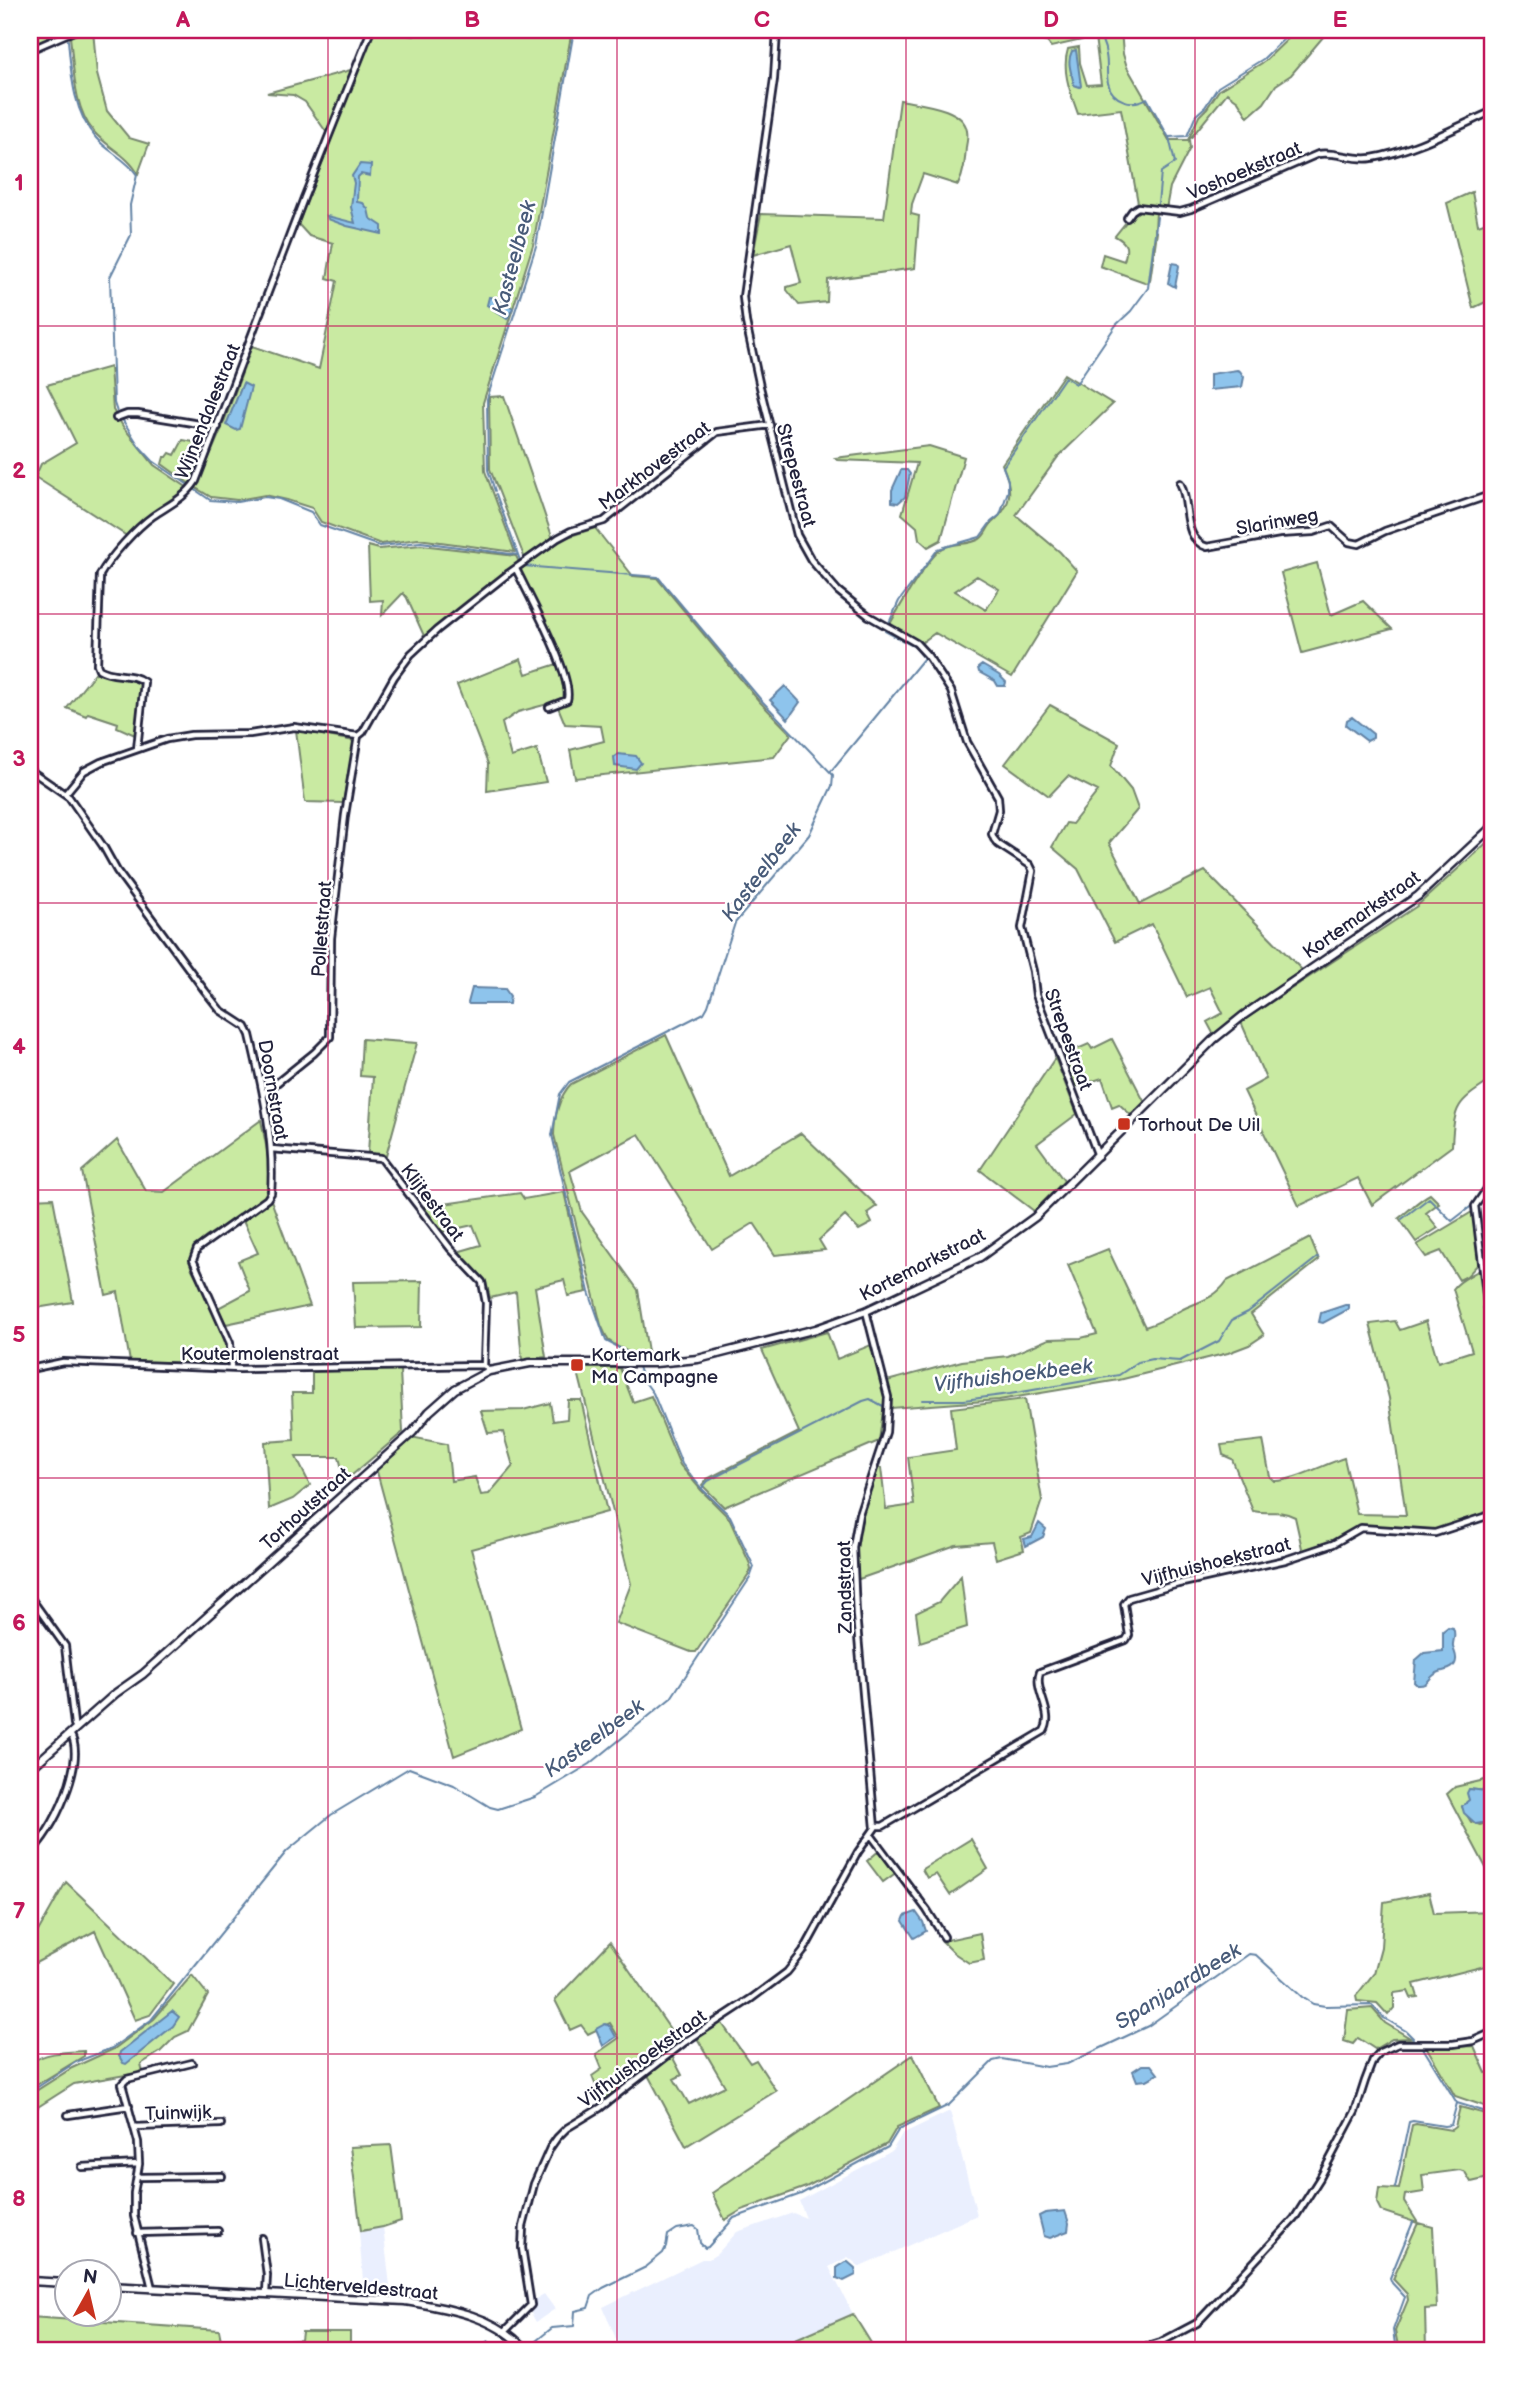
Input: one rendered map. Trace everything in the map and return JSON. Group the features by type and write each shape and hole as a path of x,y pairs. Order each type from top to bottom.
{"street":[{"path":"30,50 76,30"},
{"name":"Wijnendalestraat","path":"137,749 144,682 137,678 106,673 98,667 100,575 141,526 184,496 192,487 218,427 304,198 371,30"},
{"name":"Strepestraat","path":"777,30 774,79 743,297 749,335 797,535 811,561 838,591 869,616 916,643 951,691 967,742 998,797 999,810 993,839 1030,865 1033,871 1022,928 1036,995 1098,1156"},
{"name":"Voshoekstraat","path":"1127,218 1138,207 1180,212 1191,209 1318,154 1330,152 1354,159 1371,158 1399,150 1493,111"},
{"path":"116,418 138,414 218,427"},
{"name":"Markhovestraat","path":"523,564 570,531 604,521 717,432 770,425"},
{"name":"Slarinweg","path":"1180,483 1193,536 1201,545 1207,547 1279,534 1313,532 1331,526 1349,542 1359,544 1385,531 1493,494"},
{"name":"Polletstraat","path":"262,1094 330,1037 331,938 345,815 358,736 411,654 523,564"},
{"path":"516,569 550,640 568,688 567,700 549,707"},
{"path":"65,794 84,771 101,762 167,739 191,735 250,734 294,727 358,736"},
{"name":"Doornstraat","path":"30,770 65,794 205,991 220,1010 246,1027 262,1094 271,1149 271,1193 267,1199 197,1249 193,1260 230,1343 231,1368"},
{"name":"Kortemarkstraat","path":"638,1363 698,1359 816,1329 866,1311 980,1257 1035,1217 1213,1040 1244,1015 1418,896 1493,826"},
{"name":"Klijtestraat","path":"271,1149 381,1158 450,1248 482,1282 486,1303 486,1368"},
{"path":"1493,1180 1475,1206 1482,1244 1493,1350"},
{"name":"Zandstraat","path":"866,1311 888,1397 886,1433 859,1514 853,1547 866,1741 876,1826"},
{"name":"Koutermolenstraat","path":"30,1369 63,1363 231,1368 486,1368"},
{"name":"Torhoutstraat","path":"30,1769 116,1693 143,1674 413,1433 429,1412 455,1389 486,1368 530,1363 638,1363"},
{"name":"Vijfhuishoekstraat","path":"505,2331 531,2305 522,2248 523,2227 541,2166 557,2138 685,2042 786,1972 803,1952 858,1852 876,1826 883,1826 1044,1731 1047,1721 1038,1680 1040,1672 1126,1640 1129,1635 1124,1604 1129,1598 1285,1560 1333,1544 1361,1528 1435,1533 1493,1514"},
{"path":"30,1597 65,1646 76,1728"},
{"path":"30,1852 47,1833 68,1788 74,1746 70,1734"},
{"path":"871,1835 944,1937"},
{"path":"1133,2351 1161,2342 1198,2323 1294,2219 1320,2178 1355,2112 1373,2060 1380,2052 1398,2044 1453,2044 1473,2041 1493,2032"},
{"name":"Tuinwijk","path":"152,2288 137,2233 134,2204 139,2164 135,2127 122,2087 125,2080 192,2063"},
{"name":"Tuinwijk","path":"68,2115 129,2106"},
{"name":"Tuinwijk","path":"135,2127 221,2124"},
{"path":"82,2167 139,2164"},
{"path":"138,2177 222,2176"},
{"path":"137,2233 218,2231"},
{"name":"Lichterveldestraat","path":"262,2238 267,2275 266,2293"},
{"path":"30,2281 52,2282"},
{"name":"Lichterveldestraat","path":"122,2287 405,2301 468,2316 505,2331 524,2349"}],"shaded area":[{"path":"950,2111 977,2215 860,2267 848,2257 829,2267 853,2314 768,2351 621,2351 603,2307 702,2259 709,2259 737,2232 793,2213 806,2218 799,2201 892,2151 902,2134"},
{"path":"383,2227 391,2294 364,2293 359,2232"},
{"path":"544,2294 555,2309 536,2322 531,2313 534,2300"}],"green space":[{"path":"30,30 58,30 62,33 30,46"},
{"path":"85,30 93,30 97,74 107,111 129,138 149,144 138,174 129,162 94,132 82,111 70,37"},
{"path":"415,30 572,30 533,245 483,403 485,471 515,552 418,539 381,544 321,522 312,508 287,500 265,495 237,500 211,497 196,488 252,346 319,369 337,281 327,278 333,243 309,236 298,224 374,31 414,36"},
{"path":"1038,30 1121,30 1127,67 1169,140 1188,140 1199,116 1219,90 1265,61 1297,30 1329,30 1291,75 1276,85 1264,103 1248,117 1238,101 1227,93 1189,140 1190,148 1170,187 1166,209 1138,203 1121,109 1078,114 1068,82 1066,57 1068,49 1079,47 1080,63 1087,85 1101,84 1095,37 1051,47 1047,42 1037,40"},
{"path":"354,69 327,133 305,102 293,95 267,93"},
{"path":"900,100 940,108 964,123 967,139 964,167 958,185 923,174 911,214 919,216 915,268 828,280 827,302 799,305 787,290 787,287 801,283 791,244 753,255 761,214 884,218"},
{"path":"1472,192 1478,225 1493,220 1493,387 1489,379 1492,330 1488,301 1473,308 1447,203"},
{"path":"1135,211 1156,211 1157,232 1150,281 1147,283 1100,266 1103,254 1124,261 1126,246 1115,236"},
{"path":"110,367 113,410 124,428 154,465 188,488 127,536 35,477 41,464 76,443 47,385"},
{"path":"1064,374 1113,404 1058,457 1016,515 1060,552 1077,571 1012,677 935,633 921,643 890,624 914,583 937,553 947,546 980,539 1005,509 1009,488 1002,464","holes":["977,576 999,589 986,610 955,591"]},
{"path":"504,396 553,539 525,559 490,469 489,397"},
{"path":"183,440 209,445 191,485 162,464 164,457 170,453 175,455"},
{"path":"929,446 964,457 941,540 928,547 919,539 917,527 902,514 917,463 835,458"},
{"path":"595,528 633,576 657,578 759,701 791,734 774,757 575,778 570,750 604,741 601,726 565,724 558,707 571,701 566,671 552,635 520,570 561,539"},
{"path":"421,545 516,556 519,562 424,636 403,593 382,615 383,600 370,601 368,546 379,549"},
{"path":"1317,563 1331,615 1363,601 1392,629 1302,653 1281,573"},
{"path":"521,659 526,674 557,664 565,694 563,700 518,712 502,723 511,757 537,749 546,782 487,791 488,764 457,685"},
{"path":"95,673 131,680 141,685 135,735 117,727 118,723 88,713 86,716 67,708"},
{"path":"1050,705 1119,743 1111,766 1131,790 1138,809 1109,843 1140,904 1205,871 1302,970 1214,1035 1207,1022 1223,1013 1210,987 1187,997 1152,924 1115,942 1078,869 1052,847 1066,823 1072,824 1098,791 1068,776 1049,796 1005,764"},
{"path":"296,730 354,741 343,803 305,802"},
{"path":"1493,837 1493,1079 1460,1105 1454,1121 1452,1146 1372,1205 1358,1178 1299,1206 1244,1091 1266,1079 1241,1022 1417,906"},
{"path":"666,1035 729,1176 801,1133 877,1206 867,1213 872,1223 859,1230 845,1216 819,1240 825,1250 775,1255 754,1223 712,1249 639,1134 570,1171 582,1212 638,1290 649,1358 641,1358 608,1340 601,1325 554,1128 560,1101 571,1084"},
{"path":"362,1039 417,1043 386,1156 368,1153 373,1077 360,1076"},
{"path":"1112,1039 1145,1103 1132,1116 1119,1104 1112,1107 1102,1078 1072,1088 1061,1056 1089,1044 1092,1049"},
{"path":"1055,1058 1077,1114 1037,1144 1064,1181 1034,1211 980,1170"},
{"path":"261,1120 269,1164 267,1190 261,1201 251,1210 210,1234 199,1243 192,1254 191,1267 220,1326 228,1363 130,1362 118,1292 106,1295 82,1171 117,1140 146,1191 164,1192"},
{"path":"564,1192 587,1292 568,1296 564,1280 535,1287 546,1357 522,1360 516,1292 490,1298 486,1282 457,1252 481,1245 473,1225 442,1232 423,1207 520,1193 524,1199"},
{"path":"1430,1194 1439,1203 1426,1213 1438,1228 1416,1242 1399,1218"},
{"path":"53,1198 73,1302 30,1309 30,1199"},
{"path":"271,1200 310,1306 226,1324 218,1308 250,1291 238,1261 258,1253 243,1220"},
{"path":"1472,1212 1481,1261 1467,1276 1459,1280 1441,1251 1426,1257 1417,1245"},
{"path":"1310,1238 1319,1260 1251,1314 1264,1335 1249,1345 1228,1353 1119,1380 999,1400 891,1408 887,1381 962,1361 1008,1356 1049,1339 1081,1338 1097,1334 1068,1265 1108,1249 1145,1327 1206,1299 1227,1281"},
{"path":"1481,1269 1493,1378 1493,1513 1433,1532 1363,1526 1342,1539 1303,1553 1295,1517 1283,1513 1253,1511 1232,1459 1223,1455 1221,1445 1263,1440 1270,1477 1274,1481 1299,1476 1344,1458 1357,1514 1406,1515 1389,1398 1370,1324 1395,1321 1400,1330 1426,1321 1438,1362 1472,1351 1453,1289"},
{"path":"422,1281 421,1327 356,1328 353,1282"},
{"path":"827,1332 837,1359 871,1345 885,1396 879,1441 724,1507 702,1485 707,1479 799,1432 762,1350"},
{"path":"577,1368 620,1368 633,1402 651,1396 680,1465 729,1518 750,1564 748,1576 696,1652 616,1623 631,1584"},
{"path":"312,1369 400,1370 403,1432 345,1481 339,1457 296,1457 310,1485 293,1499 269,1509 265,1442 294,1440 292,1393 312,1393"},
{"path":"1025,1399 1042,1500 1031,1533 1021,1537 1024,1550 996,1559 992,1542 956,1545 856,1580 859,1536 876,1468 881,1468 886,1509 914,1505 908,1457 956,1450 951,1408"},
{"path":"568,1400 581,1400 607,1512 471,1549 521,1729 454,1756 376,1468 411,1437 447,1444 451,1481 475,1477 481,1495 489,1494 513,1466 503,1432 488,1433 481,1411 523,1410 550,1403 553,1421 567,1419"},
{"path":"961,1576 967,1627 920,1642 916,1613 939,1602"},
{"path":"1493,1778 1493,1805 1486,1791 1469,1789 1469,1800 1462,1807 1471,1822 1480,1825 1493,1821 1493,1881 1447,1794 1455,1787"},
{"path":"971,1839 988,1869 950,1895 936,1874 927,1878 922,1869"},
{"path":"880,1850 897,1872 883,1882 867,1861"},
{"path":"66,1882 173,1984 150,2015 135,2020 95,1931 30,1966 30,1937 32,1942"},
{"path":"1429,1893 1434,1913 1493,1911 1493,1964 1414,1984 1418,1997 1411,1998 1408,1991 1394,1993 1394,2008 1388,2015 1377,2003 1357,2001 1356,1996 1374,1973 1381,1947 1384,1902"},
{"path":"980,1933 984,1960 969,1963 942,1941"},
{"path":"610,1942 679,2042 602,2101 592,2076 602,2069 596,2054 619,2038 610,2023 588,2034 581,2025 570,2030 555,2000"},
{"path":"192,1975 208,1995 188,2031 175,2037 160,2052 141,2064 143,2072 74,2084 30,2112 30,2092 31,2094 72,2068 114,2049 154,2019"},
{"path":"1372,2008 1385,2023 1410,2038 1392,2039 1375,2049 1358,2038 1353,2044 1344,2041 1348,2010"},
{"path":"721,2022 750,2063 756,2060 776,2091 686,2146 648,2075 672,2056 682,2075 674,2079 689,2104 725,2086 697,2038"},
{"path":"1474,2046 1486,2073 1493,2071 1493,2109 1455,2096 1427,2048"},
{"path":"84,2051 84,2056 30,2089 30,2063 62,2052"},
{"path":"913,2055 939,2108 897,2127 887,2144 806,2187 742,2210 725,2220 712,2193"},
{"path":"1460,2107 1493,2116 1493,2177 1471,2182 1465,2172 1460,2170 1422,2175 1424,2192 1405,2195 1404,2201 1418,2223 1381,2211 1377,2203 1379,2188 1399,2189 1412,2125 1451,2130 1455,2127"},
{"path":"391,2145 401,2221 361,2231 350,2147"},
{"path":"1418,2223 1433,2227 1437,2308 1425,2309 1426,2351 1399,2351 1395,2331 1408,2300 1407,2294 1393,2279"},
{"path":"853,2314 876,2351 768,2351"},
{"path":"30,2317 52,2319 52,2328 122,2328 122,2323 219,2330 221,2340 263,2343 301,2340 302,2332 350,2332 350,2351 30,2351"}],"water":[{"path":"1076,50 1080,87 1074,85 1069,64 1072,51"},
{"path":"360,164 371,165 370,176 361,174 358,177 357,202 363,203 370,218 382,226 382,234 347,226 328,219 327,216 355,223 351,207 354,183 352,176"},
{"path":"1172,263 1179,266 1175,287 1168,283"},
{"path":"489,297 497,298 513,308 507,319 487,305"},
{"path":"1237,370 1244,377 1242,387 1210,390 1210,374"},
{"path":"243,383 251,387 240,429 236,430 226,425"},
{"path":"901,470 907,470 910,474 905,497 898,503 892,502 892,490"},
{"path":"982,665 999,675 1006,682 1005,686 998,686 995,681 979,672 978,668"},
{"path":"785,686 800,702 788,719 770,700"},
{"path":"1352,717 1373,734 1373,738 1367,741 1346,725 1347,720"},
{"path":"618,754 636,756 641,763 636,769 615,766 614,757"},
{"path":"472,988 505,989 510,996 509,1004 469,1004"},
{"path":"1349,1305 1349,1309 1323,1323 1319,1322 1321,1313"},
{"path":"1039,1523 1046,1529 1043,1537 1026,1546 1024,1539 1032,1537"},
{"path":"1448,1627 1453,1628 1454,1632 1455,1664 1434,1675 1425,1684 1417,1685 1414,1682 1416,1660 1424,1653 1443,1651 1443,1631"},
{"path":"1469,1789 1486,1791 1492,1797 1493,1821 1476,1824 1464,1813 1462,1806 1469,1800"},
{"path":"916,1912 926,1931 914,1938 903,1921 905,1916"},
{"path":"172,2011 179,2017 173,2026 126,2064 123,2063 120,2052"},
{"path":"605,2024 610,2026 616,2037 603,2046 596,2029"},
{"path":"1142,2065 1151,2065 1158,2074 1147,2080 1137,2081 1133,2071"},
{"path":"1065,2211 1069,2223 1068,2231 1050,2238 1044,2236 1039,2216"},
{"path":"845,2262 855,2268 856,2275 844,2281 837,2278 837,2267"}],"waterway":[{"name":"Kasteelbeek","path":"495,491 488,470 487,399 536,246 574,30"},
{"path":"1095,30 1105,48 1110,89 1124,101 1136,102 1147,98 1168,136"},
{"path":"1158,204 1161,172 1175,163 1169,137 1187,136 1196,115 1205,107 1218,87 1263,59 1293,30"},
{"path":"68,40 74,92 88,128 137,175 130,205 131,235 110,277 114,403 117,412"},
{"path":"889,623 899,601 938,549 980,537 1000,515 1008,491 1008,480 1003,467 1065,377 1076,384 1116,325 1131,311 1148,288 1157,217"},
{"path":"122,419 139,446 153,461 187,484"},
{"path":"194,489 210,500 237,502 265,497 279,499 311,512 320,525 379,546 421,542 518,555"},
{"name":"Kasteelbeek","path":"496,494 521,563"},
{"name":"Kasteelbeek","path":"523,566 658,577 761,700 833,775 832,786 809,835 735,923 704,1013 569,1082 560,1094 552,1135 589,1292 606,1341 636,1357"},
{"path":"831,771 924,658 915,647 885,631"},
{"name":"Vijfhuishoekbeek","path":"1402,1219 1429,1198 1452,1221 1474,1204"},
{"name":"Vijfhuishoekbeek","path":"1478,1204 1485,1252 1493,1249"},
{"name":"Vijfhuishoekbeek","path":"922,1400 964,1400 1010,1394 1119,1375 1138,1362 1152,1359 1180,1361 1219,1341 1232,1320 1248,1312 1318,1257"},
{"name":"Kasteelbeek","path":"30,2092 76,2062 112,2048 151,2020 287,1851 331,1815 409,1768 454,1785 498,1809 535,1797 590,1764 671,1698 750,1578 754,1567 730,1516 702,1489 682,1464 653,1393 638,1367"},
{"name":"Vijfhuishoekbeek","path":"702,1488 708,1481 863,1401 870,1399 883,1406"},
{"name":"Spanjaardbeek","path":"526,2349 552,2328 574,2326 575,2311 588,2308 592,2296 603,2288 646,2267 663,2253 668,2235 677,2229 694,2226 698,2229 700,2243 705,2248 708,2247 734,2218 801,2194 888,2147 899,2129 949,2105 993,2061 1002,2059 1046,2067 1067,2064 1148,2026 1249,1954 1256,1955 1313,2004 1372,2005 1384,2018 1413,2038"},
{"name":"Spanjaardbeek","path":"1423,2048 1457,2103 1493,2114"},
{"path":"1395,2188 1409,2122 1451,2125 1457,2103"},
{"path":"1396,2351 1393,2330 1405,2297 1390,2278 1413,2222"},
{"name":"Spanjaardbeek","path":"471,2351 488,2341 498,2351"}],"place":[{"name":"Torhout De Uil","path":"1124,1124"},
{"name":"Kortemark Ma Campagne","path":"577,1365"}]}
